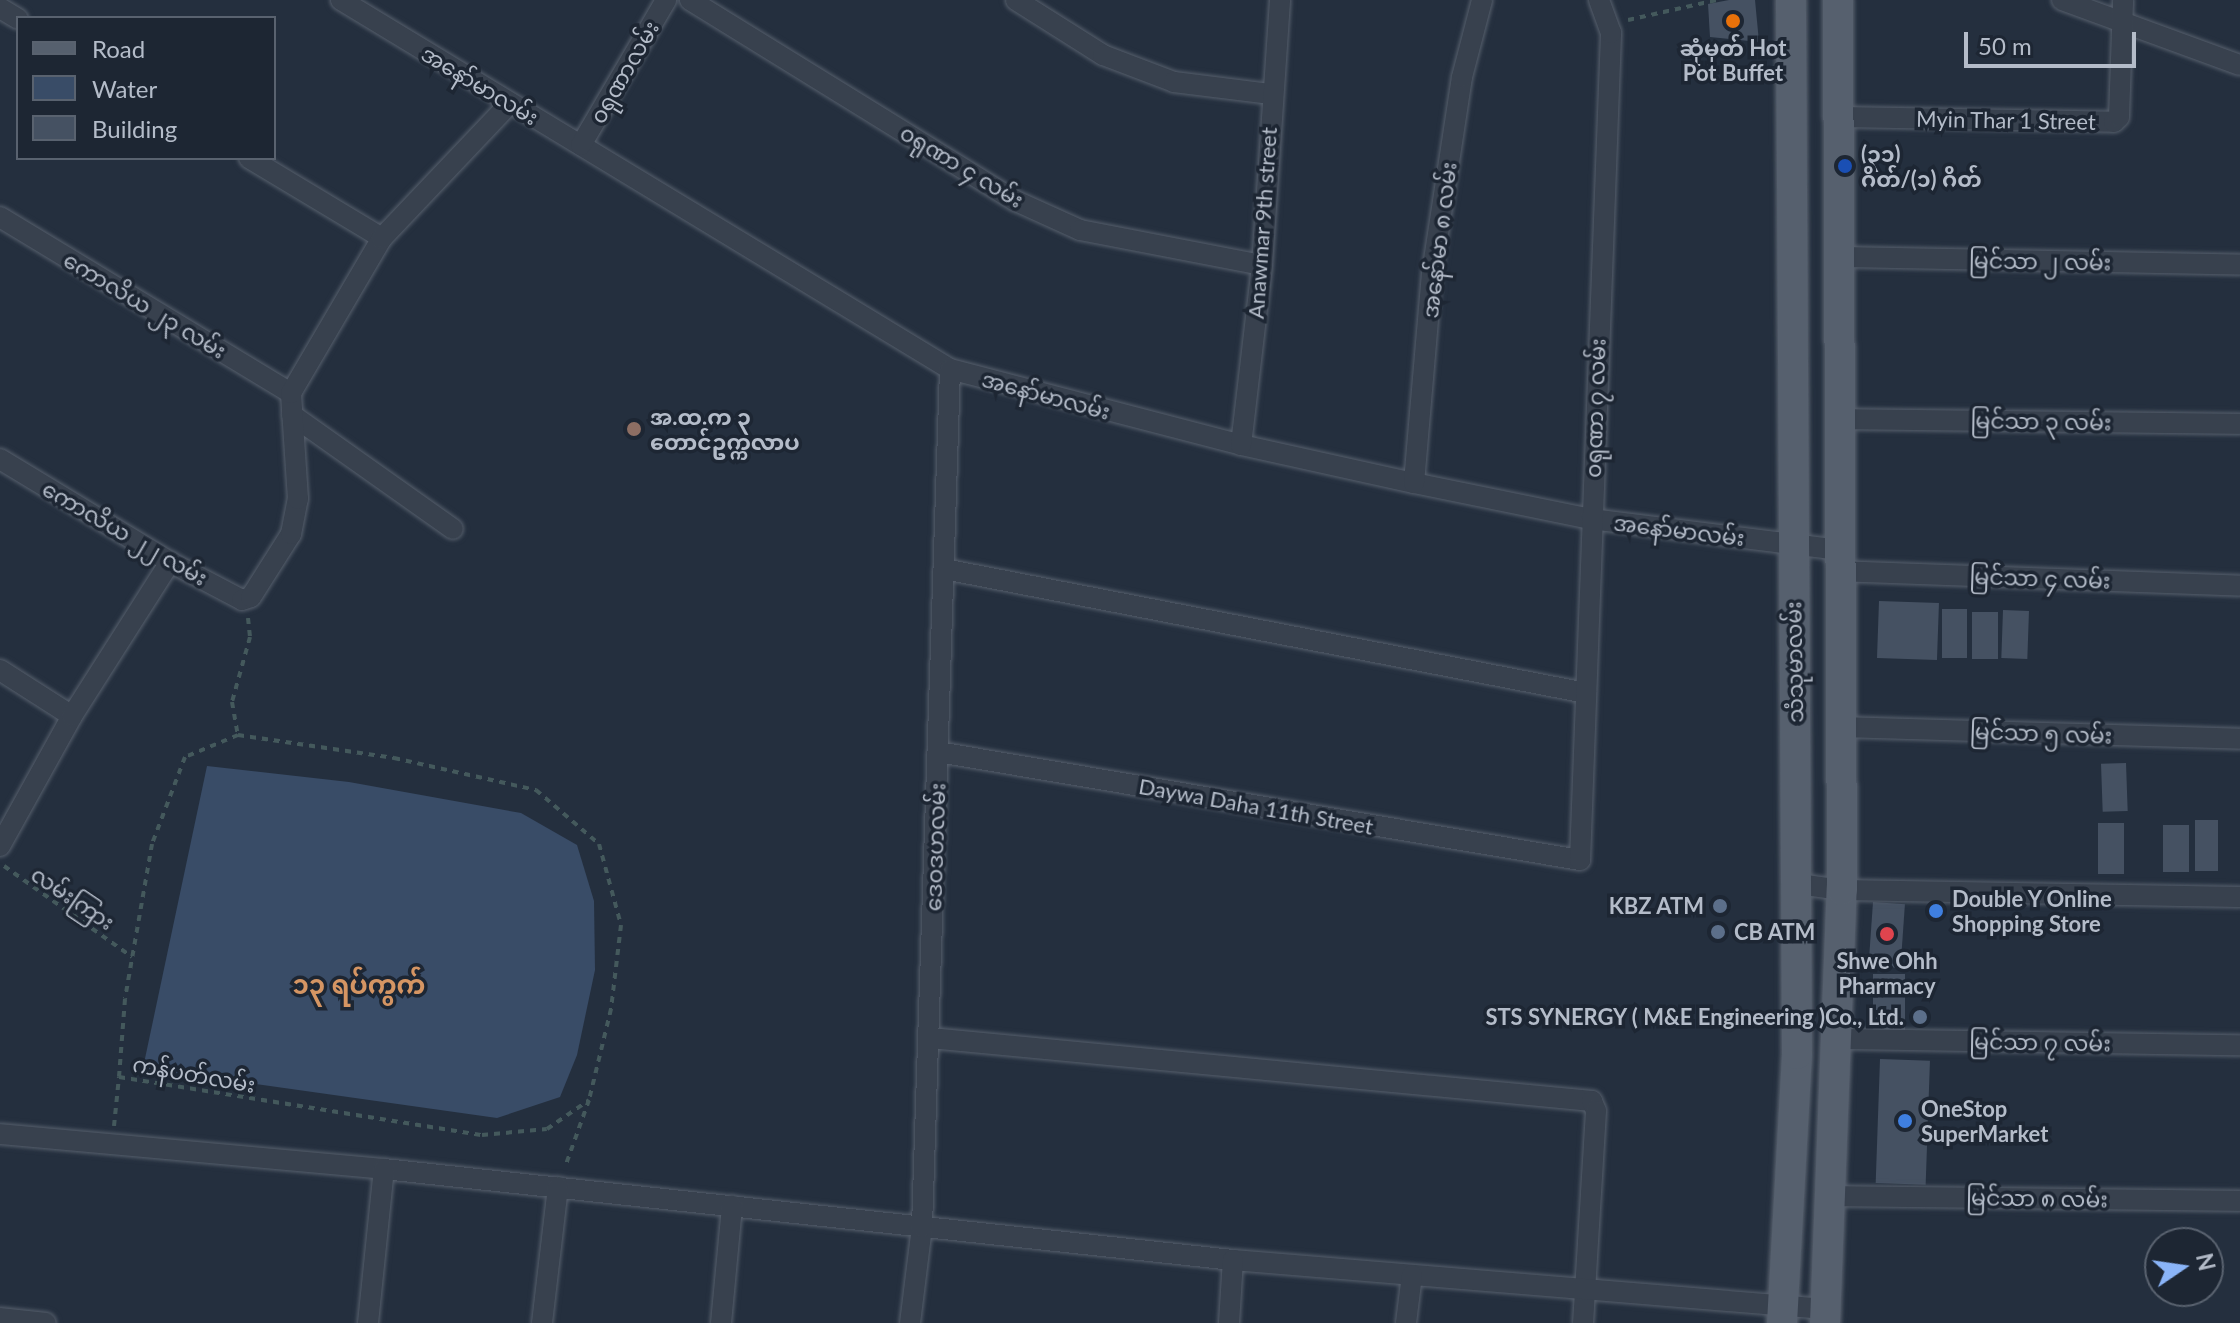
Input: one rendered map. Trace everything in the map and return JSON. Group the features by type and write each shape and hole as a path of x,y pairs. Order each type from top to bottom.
{"main road":[{"name":"သံသုမာလမ်း","path":"1784,1315 1794,1164 1798,884 1791,0"},
{"path":"1825,1316 1834,1196 1842,890 1838,0"},
{"path":"1791,274 1839,267"}],"street":[{"name":"အနော်မာလမ်း","path":"341,0 950,369 1241,445 1414,483 1591,519 1793,544 1840,560"},
{"name":"၀ရုဏာလမ်း","path":"581,145 666,0"},
{"name":"၀ရုဏာ ၄ လမ်း","path":"690,0 1016,201 1080,230 1262,265"},
{"path":"1016,0 1103,55 1174,82 1271,94"},
{"name":"Anawmar 9th street","path":"1241,445 1262,265 1271,94 1280,0"},
{"name":"အနော်မာ ၈ လမ်း","path":"1414,483 1432,273 1462,77 1482,0"},
{"name":"၀ရုဏာ ၇ လမ်း","path":"1574,861 1583,854 1591,519 1610,24 1599,0"},
{"path":"2062,0 2123,9 2240,65"},
{"name":"Myin Thar 1 Street","path":"1840,117 2114,122 2119,117 2123,9"},
{"path":"249,598 291,534 298,499 291,393 382,238 510,103"},
{"path":"252,160 382,238"},
{"name":"ကောလိယ ၂၃ လမ်း","path":"0,217 291,393"},
{"name":"မြင်သာ ၂ လမ်း","path":"1839,267 2240,265"},
{"name":"ဒေဝဒဟလမ်း","path":"910,1323 922,1227 930,1038 950,369"},
{"path":"292,415 453,529"},
{"name":"မြင်သာ ၃ လမ်း","path":"1841,419 2240,424"},
{"name":"ကောလိယ ၂၂ လမ်း","path":"0,459 170,562 249,598"},
{"name":"မြင်သာ ၄ လမ်း","path":"1840,560 2240,586"},
{"path":"0,846 72,716 170,562"},
{"path":"944,569 1586,693"},
{"path":"0,670 72,716"},
{"name":"မြင်သာ ၅ လမ်း","path":"1842,727 2240,739"},
{"name":"Daywa Daha 11th Street","path":"938,752 1574,861"},
{"path":"1798,884 1842,890 2240,897"},
{"path":"930,1038 1592,1101 1596,1111 1588,1290 1583,1323"},
{"name":"မြင်သာ ၇ လမ်း","path":"1839,1039 2240,1045"},
{"path":"0,1134 384,1169 1233,1260 1588,1290 1784,1315 1825,1316"},
{"path":"368,1323 384,1169"},
{"path":"542,1323 558,1187"},
{"name":"မြင်သာ ၈ လမ်း","path":"1834,1196 2240,1201"},
{"path":"721,1323 732,1206"},
{"path":"1229,1323 1233,1260"},
{"path":"1406,1323 1412,1275"},
{"path":"0,1318 46,1323"}],"path":[{"path":"1610,24 1717,0"},
{"path":"249,598 250,637 232,702 238,735 394,758 536,790 599,844 621,925 611,1009 589,1100 558,1187"},
{"name":"ကန်ပတ်လမ်း","path":"238,735 185,757 152,844 132,957 119,1077 482,1135 547,1129 589,1100"},
{"name":"လမ်းကြား","path":"0,861 17,879 132,957"},
{"path":"111,1144 119,1077"}],"water":[{"path":"207,766 349,782 521,813 577,845 594,901 595,970 577,1055 560,1097 497,1118 143,1068"}],"building":[{"name":"ဆုံမှတ် Hot Pot Buffet","path":"1755,0 1759,42 1710,37 1708,4"},
{"path":"1879,601 1939,603 1937,660 1877,658"},
{"path":"1942,609 1967,609 1967,658 1942,658"},
{"path":"2003,610 2029,611 2027,659 2001,658"},
{"path":"1972,612 1998,612 1998,659 1972,659"},
{"path":"2126,763 2128,811 2103,812 2101,764"},
{"path":"2195,820 2218,820 2218,871 2195,871"},
{"path":"2098,823 2124,823 2124,874 2098,874"},
{"path":"2163,825 2189,825 2189,872 2163,872"},
{"path":"1873,902 1905,904 1900,968 1869,966"},
{"path":"1873,974 1905,974 1905,1031 1873,1031"},
{"name":"OneStop SuperMarket","path":"1880,1059 1930,1061 1926,1185 1876,1183"}],"place":[{"name":"ဆုံမှတ် Hot Pot Buffet","path":"1733,21"},
{"name":"(၃၁) ဂိတ်/(၁) ဂိတ်","path":"1845,166"},
{"name":"အ.ထ.က ၃ တောင်ဥက္ကလာပ","path":"634,429"},
{"name":"KBZ ATM","path":"1720,906"},
{"name":"Double Y Online Shopping Store","path":"1936,911"},
{"name":"CB ATM","path":"1718,932"},
{"name":"Shwe Ohh Pharmacy","path":"1887,934"},
{"name":"STS SYNERGY ( M&E Engineering )Co., Ltd.","path":"1920,1017"},
{"name":"OneStop SuperMarket","path":"1905,1121"}],"district":[{"name":"၁၃ ရပ်ကွက်","path":"359,985"}]}
